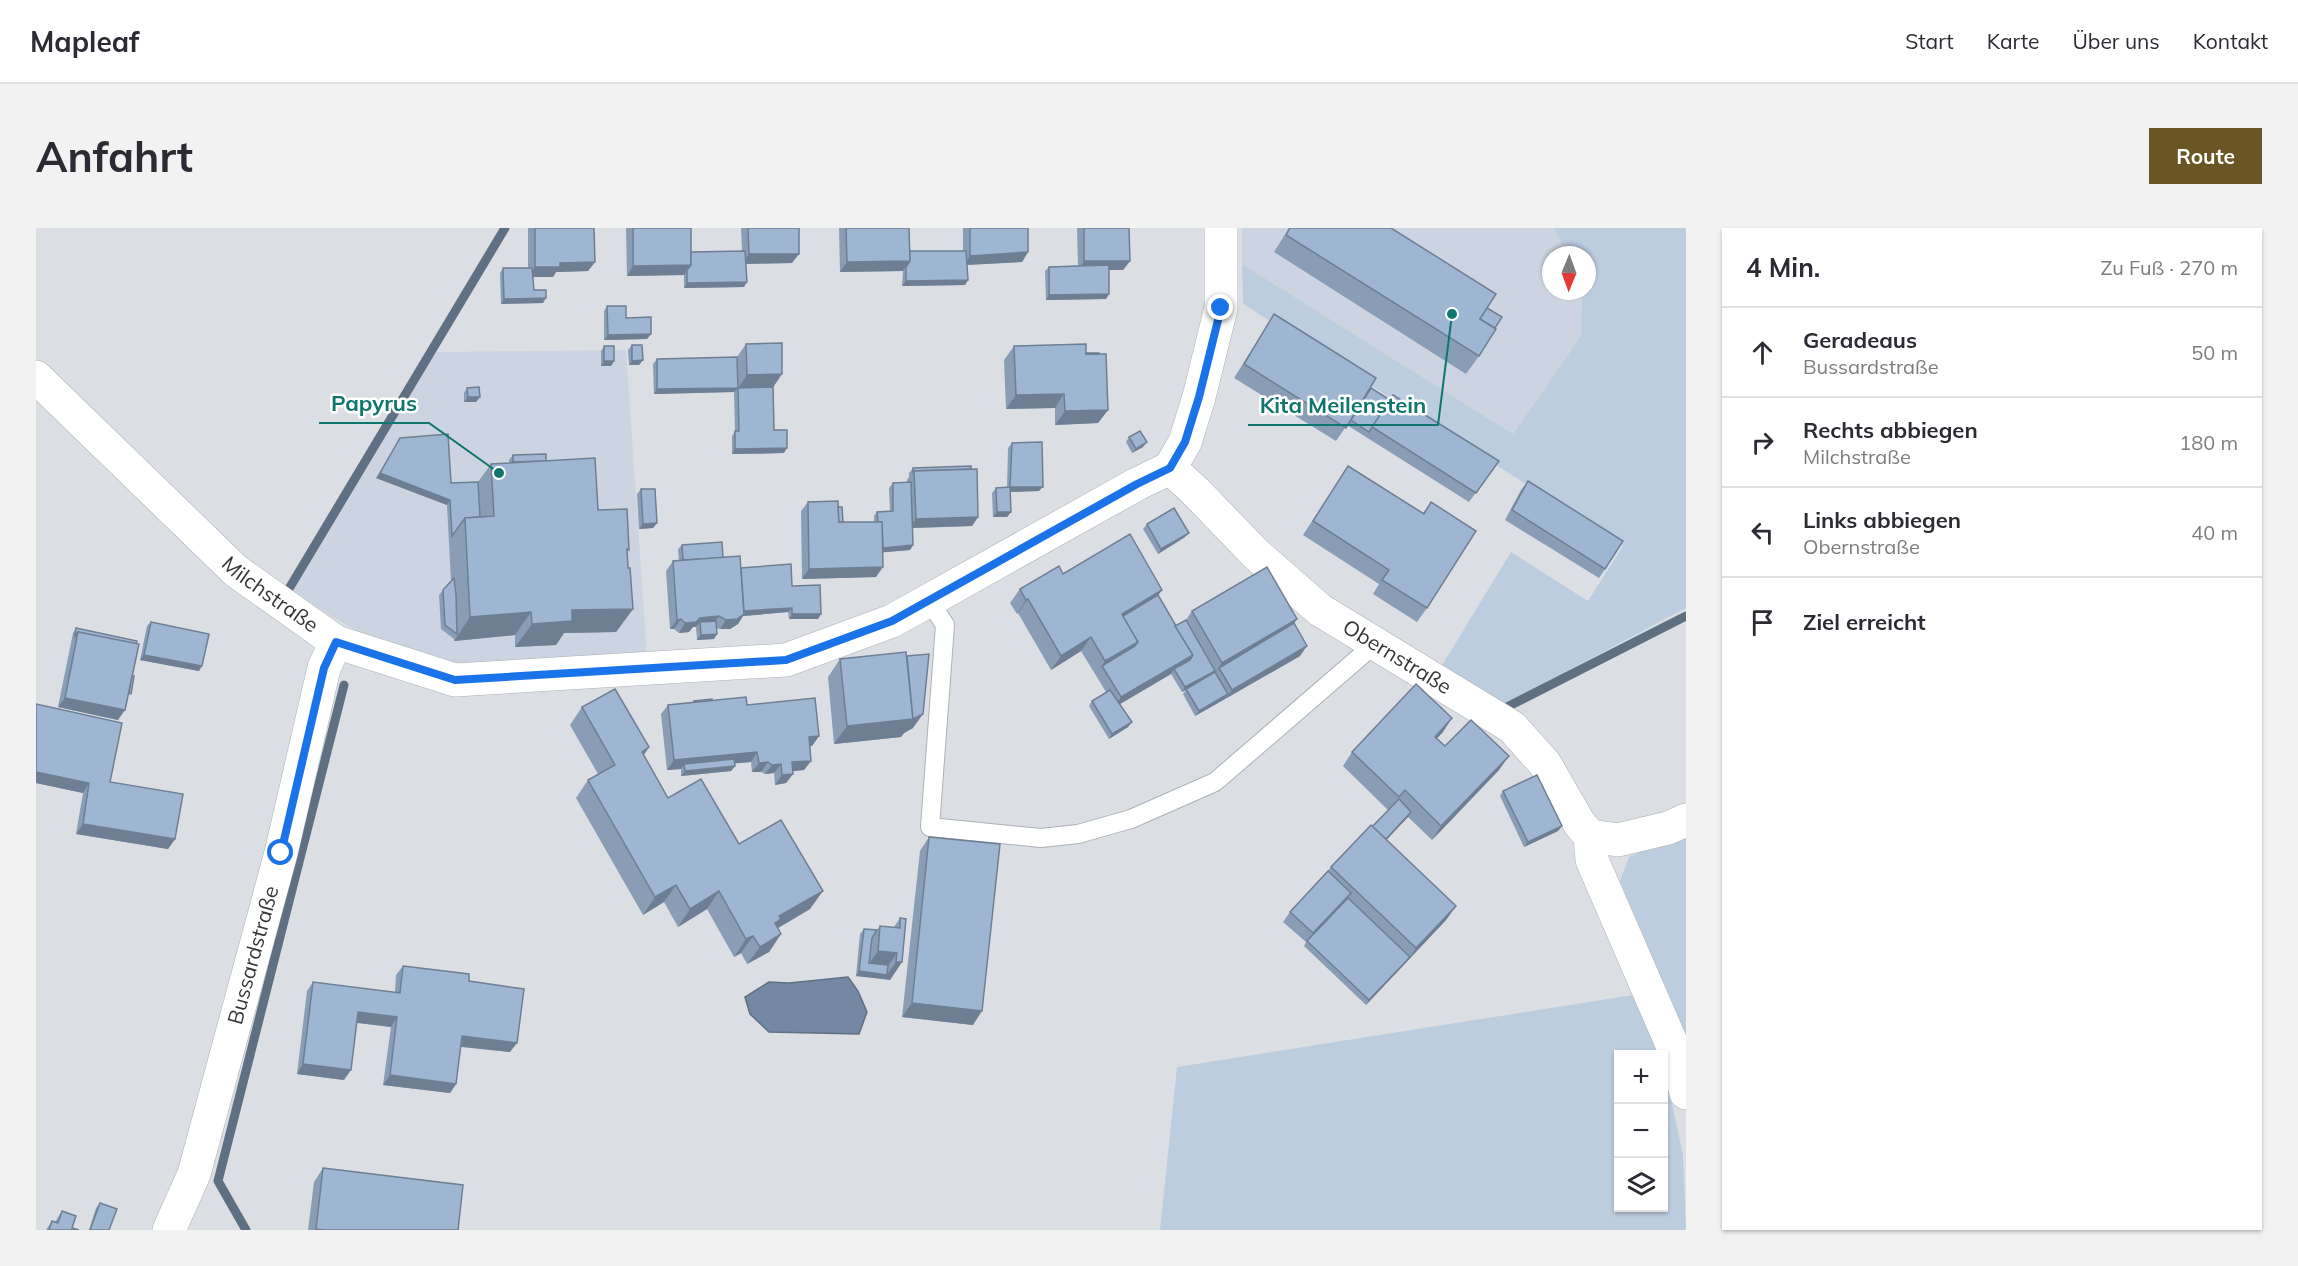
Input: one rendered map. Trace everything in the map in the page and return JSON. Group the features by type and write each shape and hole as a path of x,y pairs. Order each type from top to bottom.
{"street":[{"path":"1170,468 1185,442 1199,397 1221,308 1221,228"},
{"name":"Milchstraße","path":"36,377 236,571 336,642 455,680 786,660 892,621 930,602 1128,489 1170,468"},
{"name":"Obernstraße","path":"1170,468 1256,554 1320,610 1376,642 1512,727 1545,764 1579,823 1590,836 1592,860 1677,1056 1686,1093"},
{"name":"Bussardstraße","path":"169,1230 194,1174 281,853 324,668 336,642"},
{"path":"1590,836 1617,840 1668,828 1686,820"}],"lane":[{"path":"930,602 945,625 930,826 1041,838 1078,834 1131,819 1215,782 1376,642"}],"shaded area":[{"path":"1242,228 1554,228 1563,246 1542,246 1542,300 1582,300 1581,336 1513,434 1242,264"},
{"path":"1554,228 1686,228 1686,608 1501,706 1441,667 1511,552 1588,601 1623,546 1243,304 1242,264 1513,434 1581,336 1582,300 1596,300 1596,246 1563,246"},
{"path":"626,350 647,657 457,667 366,636 291,593 434,352"},
{"path":"1686,832 1686,1035 1620,881 1629,857"},
{"path":"848,977 858,991 867,1012 859,1034 769,1032 750,1014 745,997 769,982 789,983"},
{"path":"1633,995 1658,1050 1614,1050 1614,1212 1668,1212 1668,1084 1683,1155 1686,1230 1160,1230 1177,1067"}],"building":[{"path":"535,228 594,228 595,262 560,263 560,267 535,267"},
{"path":"633,228 691,228 691,265 633,266"},
{"path":"748,228 799,228 799,254 749,254"},
{"path":"846,228 909,228 910,261 847,262"},
{"path":"970,228 1028,228 1028,252 970,256"},
{"path":"1084,228 1129,228 1130,261 1084,261"},
{"path":"1290,228 1391,228 1496,294 1480,319 1496,329 1479,356 1286,235"},
{"path":"745,251 747,282 687,283 691,252"},
{"path":"910,251 966,251 968,280 906,281 906,267 910,261"},
{"path":"1109,265 1109,294 1049,295 1049,267"},
{"path":"503,268 532,268 534,290 546,290 546,298 504,299"},
{"path":"607,306 626,306 626,318 651,317 651,334 608,335"},
{"path":"1487,308 1502,317 1495,328 1480,319"},
{"path":"1274,314 1376,378 1346,428 1244,364"},
{"path":"782,343 782,374 747,375 746,344"},
{"path":"1086,344 1086,354 1106,354 1108,410 1065,411 1064,394 1016,395 1014,346"},
{"path":"632,345 642,345 643,360 632,361"},
{"path":"604,346 614,346 614,361 604,361"},
{"path":"737,357 738,388 657,389 657,359"},
{"path":"479,387 480,397 468,397 467,388"},
{"path":"773,387 774,430 787,430 787,448 735,449 735,431 739,431 738,388"},
{"path":"1371,388 1390,400 1369,432 1351,420"},
{"path":"1393,395 1499,461 1476,493 1372,427"},
{"path":"1140,431 1147,442 1136,449 1129,437"},
{"path":"448,434 451,483 478,482 480,517 465,518 452,536 450,500 380,473 400,438"},
{"path":"1042,442 1043,487 1010,487 1012,443"},
{"path":"546,454 546,461 513,462 513,455"},
{"path":"595,458 598,510 627,509 628,568 630,568 633,609 572,610 572,621 532,624 531,612 470,617 465,518 494,516 491,464"},
{"path":"971,466 971,469 913,472 913,468"},
{"path":"1348,466 1424,514 1431,502 1476,531 1427,608 1382,580 1389,570 1313,521"},
{"path":"977,469 978,517 916,519 914,471"},
{"path":"1528,481 1623,541 1605,569 1512,510"},
{"path":"911,482 913,545 883,548 882,522 878,522 877,512 893,511 893,483"},
{"path":"1010,487 1011,512 997,512 996,488"},
{"path":"641,489 655,489 657,523 643,524"},
{"path":"838,501 839,522 882,522 883,567 809,569 808,502"},
{"path":"838,507 842,507 843,522 839,522"},
{"path":"1174,508 1189,533 1161,549 1147,524"},
{"path":"1130,534 1162,590 1122,614 1138,642 1105,661 1091,637 1061,656 1020,589 1059,566 1063,574"},
{"path":"722,542 723,558 683,560 682,545"},
{"path":"740,556 744,614 737,619 726,620 719,616 700,618 696,622 685,623 681,619 677,620 673,561"},
{"path":"791,564 792,586 820,585 821,614 792,614 792,608 744,611 741,568"},
{"path":"1267,567 1297,619 1222,663 1192,611"},
{"path":"454,578 457,634 445,625 443,590"},
{"path":"1158,595 1193,655 1121,697 1102,666 1138,642 1123,616"},
{"path":"1186,620 1215,671 1185,687 1174,669 1190,660 1193,655 1175,626"},
{"path":"716,621 717,634 701,635 700,622"},
{"path":"151,622 209,634 202,666 144,655"},
{"path":"1294,623 1307,646 1232,690 1219,668"},
{"path":"76,628 137,641 136,644 78,632 75,636"},
{"path":"78,632 139,644 125,710 65,698"},
{"path":"906,652 913,719 847,726 840,659"},
{"path":"929,654 923,714 913,719 907,656"},
{"path":"1215,672 1228,694 1199,711 1186,689"},
{"path":"132,676 134,676 131,694 129,693"},
{"path":"1416,684 1452,718 1435,737 1445,746 1471,720 1509,756 1441,826 1405,790 1399,797 1352,752"},
{"path":"615,689 649,747 642,752 668,798 701,779 739,844 781,820 823,891 779,916 781,919 775,923 781,934 760,947 753,936 746,939 719,891 690,909 676,885 655,897 588,780 615,765 582,707"},
{"path":"1110,690 1132,722 1112,734 1092,701"},
{"path":"746,697 747,705 815,698 819,736 809,737 811,761 792,762 793,774 782,775 781,764 759,763 757,752 674,760 668,705"},
{"path":"36,704 122,723 110,782 183,794 175,839 83,824 89,783 36,772"},
{"path":"734,759 735,766 685,771 684,764"},
{"path":"1537,775 1562,826 1528,842 1503,791"},
{"path":"1399,799 1411,812 1386,839 1372,827"},
{"path":"1371,825 1456,906 1416,948 1331,867"},
{"path":"929,837 1000,844 982,1011 912,1003"},
{"path":"1328,871 1351,893 1313,933 1290,912"},
{"path":"1348,898 1410,957 1369,1000 1307,941"},
{"path":"900,918 906,919 902,962 896,962 897,953 878,951 880,926 900,928"},
{"path":"864,929 877,930 872,938 869,963 888,965 887,975 859,971"},
{"path":"403,966 469,974 469,981 524,989 517,1043 462,1036 456,1084 390,1075 397,1017 358,1012 351,1070 303,1064 313,982 400,993"},
{"path":"323,1168 463,1185 458,1230 316,1229"},
{"path":"100,1203 117,1209 109,1230 90,1230"},
{"path":"62,1211 76,1216 72,1228 79,1230 49,1230 52,1221 58,1223"}],"waterway":[{"path":"287,592 505,228"},
{"path":"1507,707 1686,616"},
{"path":"246,1230 218,1181 344,685"}],"place":[{"name":"Kita Meilenstein","path":"1452,314"},
{"name":"Papyrus","path":"499,473"}],"route":[{"path":"281,853 324,668 336,642 455,680 786,660 892,621 930,602 1137,484 1170,468 1185,442 1199,397 1221,308"}]}
